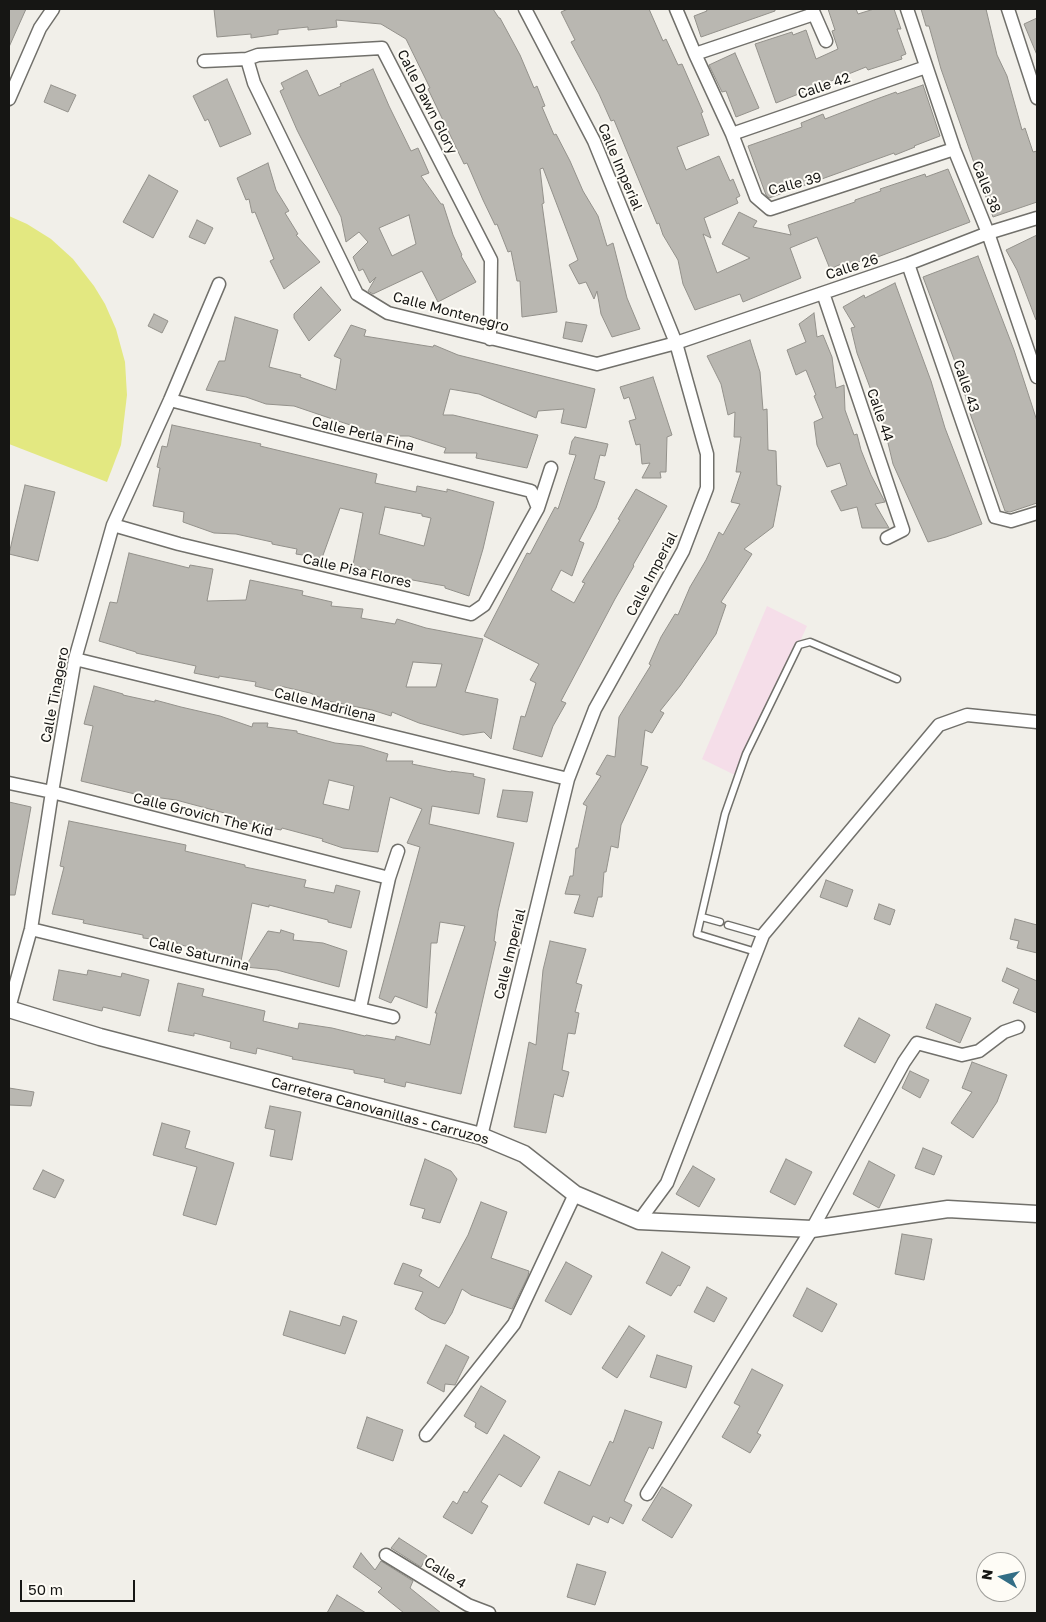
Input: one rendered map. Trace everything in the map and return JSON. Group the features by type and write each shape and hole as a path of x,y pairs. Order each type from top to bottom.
{"street":[{"path":"9,99 40,28 53,9"},
{"name":"Calle Imperial","path":"481,1136 568,779 595,709 683,551 707,488 707,454 676,343 594,141 526,9"},
{"name":"Calle 39","path":"676,9 694,54 732,134 756,197 770,209 954,149"},
{"name":"Calle 38","path":"906,9 954,149 988,233 1037,377"},
{"path":"1008,9 1037,98"},
{"path":"694,54 813,12 826,41"},
{"name":"Calle Dawn Glory","path":"204,61 248,59 258,55 382,48 491,260 490,339"},
{"path":"1024,62 1037,58"},
{"name":"Calle Montenegro","path":"248,59 254,83 357,294 388,312 490,339 597,364 676,343"},
{"name":"Calle 42","path":"732,134 926,68"},
{"name":"Calle 26","path":"676,343 908,264 988,233 1037,218"},
{"name":"Calle 43","path":"908,264 995,517 1011,521 1037,513"},
{"name":"Calle Tinagero","path":"9,1009 31,929 52,792 76,659 112,525 170,400 219,284"},
{"name":"Calle 44","path":"823,293 904,530 887,538"},
{"name":"Calle Perla Fina","path":"170,400 531,491 538,508"},
{"name":"Calle Pisa Flores","path":"112,525 179,544 471,614 484,605 538,508 552,468"},
{"name":"Calle Madrilena","path":"76,659 568,779"},
{"path":"639,1221 666,1183 763,935 939,726 967,715 1037,722"},
{"name":"Calle Grovich The Kid","path":"9,783 52,792 390,878"},
{"path":"360,1008 398,851"},
{"name":"Calle Saturnina","path":"31,929 393,1017"},
{"name":"Carretera Canovanillas - Carruzos","path":"9,1009 100,1037 481,1136 524,1154 574,1194 639,1221 812,1229 948,1209 1037,1214"},
{"path":"647,1494 812,1229 904,1062 917,1043 962,1055 979,1051 1004,1032 1018,1027"},
{"path":"426,1435 514,1324 574,1194"},
{"name":"Calle 4","path":"386,1555 468,1605 489,1613"}],"lane":[{"path":"756,952 697,934 725,814 746,754 799,645 810,642 897,679"},
{"path":"702,917 720,922"},
{"path":"728,925 763,935"}],"shaded area":[{"path":"767,606 807,626 739,777 702,759"}],"green space":[{"path":"9,216 27,224 51,239 73,259 94,286 105,304 116,329 125,362 127,395 121,445 107,482 9,444"}],"building":[{"path":"9,9 26,9 9,47"},
{"path":"214,9 493,9 520,55 534,88 537,86 545,106 542,107 554,135 556,134 583,191 598,216 607,246 613,243 627,298 640,329 612,337 601,314 597,291 594,299 586,282 579,284 569,265 578,260 543,168 540,169 544,203 542,204 557,312 522,317 520,281 517,281 511,251 508,252 497,224 495,225 467,163 464,164 406,39 381,24 336,20 337,27 308,30 308,27 278,30 278,34 251,38 251,34 217,37"},
{"path":"568,9 649,9 663,41 666,39 678,65 682,64 703,112 701,113 709,135 677,147 686,170 719,156 730,181 733,179 740,196 736,198 738,203 704,218 711,238 703,234 717,273 750,258 722,244 739,212 757,221 753,227 791,235 788,225 855,202 855,200 881,191 880,189 925,174 926,177 948,169 970,222 875,258 875,256 850,265 848,261 830,269 817,237 790,248 801,278 743,302 740,294 695,310 683,284 678,260 663,235 659,223 657,224 614,120 611,121 571,42 575,40 561,12"},
{"path":"706,9 775,9 775,11 701,37 694,16 707,11"},
{"path":"828,9 856,9 858,14 874,9 894,9 901,29 897,29 906,54 901,56 902,59 868,70 866,67 776,103 755,44 792,32 793,35 806,30 816,59 838,49 832,31 835,30"},
{"path":"921,9 986,9 997,55 1007,76 1022,130 1025,128 1033,152 1037,151 1037,202 993,217 941,69 929,26 926,26"},
{"path":"1037,18 1037,55 1024,24"},
{"path":"735,53 759,108 736,117 726,91 722,92 709,65"},
{"path":"373,69 411,151 418,148 429,173 421,176 441,204 443,204 461,256 476,282 438,302 422,271 373,294 368,291 376,277 370,283 363,269 359,271 353,257 368,242 359,232 346,242 341,217 297,130 280,91 284,89 281,83 307,70 319,96 341,86 340,84","holes":["409,215 416,244 392,256 379,228"]},
{"path":"227,79 251,134 220,147 208,119 205,121 193,96"},
{"path":"51,85 76,95 68,112 44,102"},
{"path":"923,85 940,136 895,155 894,153 769,198 766,195 748,146 802,127 801,123 823,114 825,119 896,92 897,94"},
{"path":"268,163 276,190 289,211 285,213 298,234 296,235 320,262 284,289 270,261 274,259 255,212 252,213 249,199 246,200 237,178"},
{"path":"149,175 178,191 153,238 123,222"},
{"path":"197,220 213,228 205,244 189,237"},
{"path":"1037,235 1036,320 1017,270 1006,250"},
{"path":"978,256 1014,350 1037,421 1037,503 1010,512 1005,511 971,416 958,370 923,277"},
{"path":"895,283 931,381 945,428 982,524 928,542 893,464 883,422 857,353 851,328 855,327 843,307 864,295 865,298"},
{"path":"321,287 341,310 309,341 294,318 294,314"},
{"path":"814,313 817,337 823,335 832,357 836,388 844,385 845,410 854,435 857,434 871,475 885,502 875,504 889,528 862,528 857,507 841,511 831,491 847,485 840,463 827,467 817,445 814,422 823,418 814,396 816,395 806,370 796,375 787,350 806,342 799,324"},
{"path":"154,314 168,321 162,333 148,326"},
{"path":"235,317 278,330 269,367 301,375 300,377 336,390 341,359 334,356 351,325 366,330 364,336 433,347 434,345 458,355 595,389 586,428 561,423 564,409 538,411 536,418 479,394 450,389 443,415 453,415 538,435 527,468 476,458 477,453 444,453 446,448 409,436 377,436 358,431 359,428 294,406 266,404 246,397 206,390 219,361 225,361"},
{"path":"566,322 587,325 582,342 563,338"},
{"path":"750,340 760,372 763,410 767,409 768,450 776,451 777,485 781,486 773,527 744,549 752,554 721,602 726,605 716,634 660,711 664,713 652,733 645,730 641,765 648,767 621,825 618,848 611,846 606,872 604,872 602,897 598,897 593,917 574,913 580,895 565,894 570,876 573,876 576,848 578,848 587,806 583,804 601,776 596,774 607,755 615,757 619,717 651,665 649,664 661,637 675,614 678,615 690,587 706,560 719,532 723,535 740,504 731,502 741,472 736,472 741,437 734,437 735,412 728,415 721,384 707,356"},
{"path":"653,377 672,435 667,437 666,472 660,472 661,478 642,478 650,463 642,464 640,444 636,445 629,421 636,419 629,397 624,399 620,387"},
{"path":"172,425 261,444 260,446 377,474 375,483 416,492 417,486 447,492 447,489 494,502 469,596 445,588 445,586 391,576 353,565 363,513 340,508 322,558 296,554 297,549 272,544 272,542 236,534 214,533 183,522 184,512 153,506 160,468 157,467 162,446 167,447","holes":["385,507 422,514 422,516 431,518 424,546 379,534"]},
{"path":"575,437 608,444 605,456 600,455 594,479 605,482 596,508 579,541 584,543 572,576 561,570 551,590 574,603 585,583 582,582 620,520 618,519 636,489 667,506 633,565 561,701 566,703 553,726 542,757 513,749 521,716 525,717 536,683 530,680 539,664 484,636 527,553 530,554 555,507 558,509 576,455 569,454"},
{"path":"25,485 55,492 38,561 9,554"},
{"path":"129,553 189,568 190,565 213,569 207,601 246,600 250,580 303,591 302,595 332,602 331,606 363,609 361,618 395,624 397,619 426,628 483,639 465,692 498,699 491,739 484,732 463,735 419,723 392,712 391,716 328,701 310,693 280,686 279,692 255,686 256,682 194,673 196,666 136,653 99,641 110,602 117,603","holes":["413,662 442,664 436,687 406,687"]},
{"path":"94,686 123,695 155,702 155,700 220,716 252,727 253,723 268,723 267,727 297,731 297,733 335,743 362,746 388,754 386,761 413,761 412,764 451,772 474,774 473,776 485,779 479,814 432,806 429,824 514,843 498,911 494,941 496,942 461,1094 406,1082 405,1087 384,1082 385,1079 354,1073 354,1070 292,1059 293,1057 257,1048 256,1054 230,1048 231,1042 194,1033 194,1036 168,1031 178,983 204,989 202,996 265,1011 263,1021 298,1029 299,1023 395,1040 396,1036 430,1045 437,1013 435,1013 465,926 440,922 437,943 431,943 427,1008 395,996 391,1003 379,998 420,847 407,843 422,809 390,797 378,852 343,848 322,841 323,839 282,828 281,830 232,820 232,815 176,800 139,795 81,781 93,726 84,724","holes":["329,780 354,786 349,810 323,804"]},
{"path":"503,790 533,792 527,822 497,817"},
{"path":"9,802 31,807 15,895 9,895"},
{"path":"69,821 186,845 185,851 245,865 245,867 306,880 304,887 334,893 336,885 360,891 351,928 269,905 269,907 252,903 241,961 197,951 198,949 177,944 177,942 143,938 143,935 83,923 84,920 52,914 64,867 60,866"},
{"path":"826,880 853,890 847,907 820,897"},
{"path":"879,904 895,910 890,925 874,919"},
{"path":"1015,919 1037,925 1037,953 1017,948 1019,941 1010,939"},
{"path":"281,930 294,934 293,940 323,943 347,951 339,987 277,970 245,967 268,931 280,933"},
{"path":"550,941 586,949 576,983 582,985 575,1012 579,1013 575,1034 568,1033 562,1070 569,1072 563,1097 554,1094 546,1133 514,1127 529,1042 536,1045 543,970"},
{"path":"1007,968 1037,981 1037,1013 1013,1003 1019,989 1002,981"},
{"path":"59,970 87,975 88,970 121,977 122,973 149,980 140,1016 103,1007 102,1011 53,1000"},
{"path":"936,1004 971,1018 960,1043 926,1028"},
{"path":"859,1018 890,1035 875,1063 844,1046"},
{"path":"972,1062 1007,1075 997,1102 973,1138 951,1123 972,1092 962,1088"},
{"path":"910,1071 929,1080 920,1098 902,1088"},
{"path":"9,1088 34,1092 31,1106 9,1105"},
{"path":"270,1106 301,1112 292,1160 270,1156 275,1130 265,1128"},
{"path":"162,1123 190,1131 185,1148 234,1163 216,1225 183,1215 197,1167 153,1155"},
{"path":"923,1148 942,1156 934,1175 915,1168"},
{"path":"425,1159 451,1171 457,1179 440,1223 422,1218 425,1209 410,1205"},
{"path":"786,1159 812,1172 795,1205 770,1192"},
{"path":"869,1161 895,1175 879,1208 853,1194"},
{"path":"693,1166 715,1179 699,1207 676,1194"},
{"path":"43,1170 64,1180 55,1198 33,1189"},
{"path":"481,1202 507,1212 491,1258 529,1271 528,1276 512,1309 471,1295 462,1289 445,1324 431,1319 415,1309 423,1292 394,1284 403,1263 422,1270 419,1276 439,1288 468,1235"},
{"path":"902,1234 932,1239 924,1280 895,1274"},
{"path":"662,1252 690,1267 680,1286 678,1285 671,1296 646,1283"},
{"path":"566,1262 592,1276 571,1315 545,1301"},
{"path":"707,1287 727,1298 714,1322 694,1312"},
{"path":"807,1288 837,1304 822,1332 793,1316"},
{"path":"290,1311 340,1326 343,1316 357,1321 345,1354 283,1335"},
{"path":"629,1326 645,1336 617,1378 602,1368"},
{"path":"446,1345 469,1357 455,1385 445,1384 444,1392 427,1383"},
{"path":"657,1355 692,1366 686,1388 650,1377"},
{"path":"752,1369 783,1385 757,1433 761,1435 750,1453 722,1437 740,1406 734,1403"},
{"path":"481,1386 506,1401 487,1434 475,1427 476,1423 464,1416"},
{"path":"625,1410 662,1422 653,1449 649,1447 624,1501 632,1505 623,1524 610,1517 608,1523 593,1516 589,1525 544,1503 559,1471 590,1486 610,1441 613,1443"},
{"path":"367,1417 403,1430 393,1461 357,1448"},
{"path":"504,1435 540,1457 521,1487 499,1474 481,1502 488,1506 472,1534 443,1517 453,1501 457,1504 464,1491 467,1493"},
{"path":"662,1487 692,1505 672,1538 642,1520"},
{"path":"399,1538 427,1556 421,1567 391,1548"},
{"path":"361,1553 375,1570 381,1561 413,1581 410,1588 441,1613 404,1613 378,1592 382,1588 353,1567"},
{"path":"577,1564 606,1572 595,1605 567,1597"},
{"path":"337,1595 366,1613 327,1613"}]}
